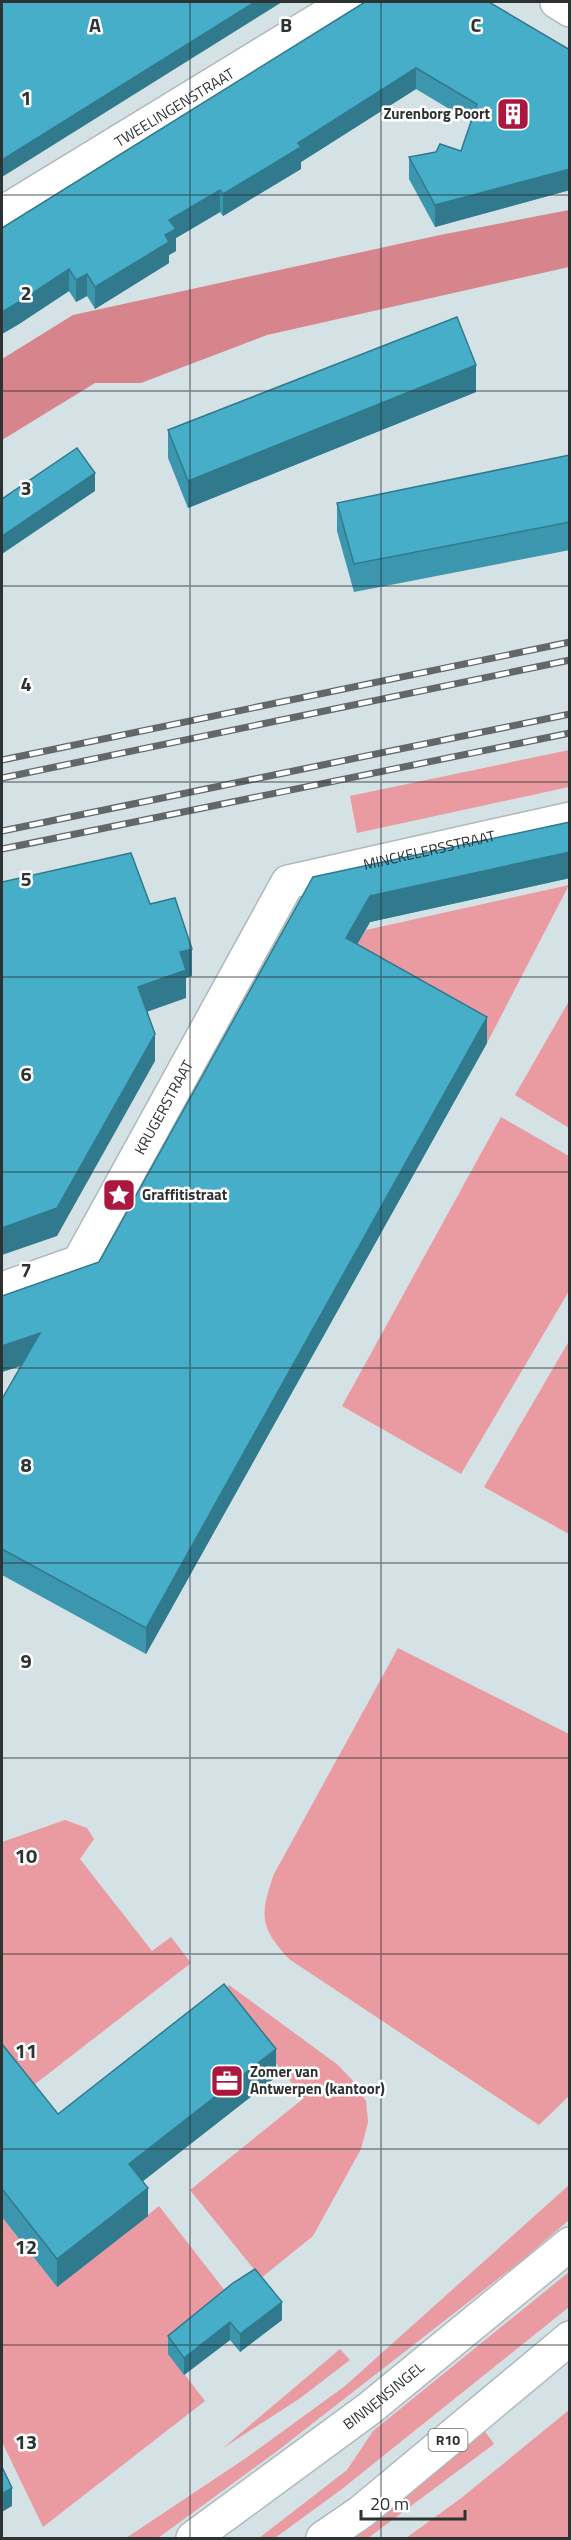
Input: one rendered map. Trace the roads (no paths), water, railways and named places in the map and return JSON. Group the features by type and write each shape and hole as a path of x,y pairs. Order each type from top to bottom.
{"street":[{"name":"TWEELINGENSTRAAT","path":"2,213 348,2"},
{"path":"557,2 570,10"},
{"name":"MINCKELERSSTRAAT","path":"288,882 570,819"},
{"name":"KRUGERSTRAAT","path":"2,1289 79,1262 288,882"},
{"name":"BINNENSINGEL","path":"193,2538 370,2408 570,2244"},
{"name":"R10","path":"323,2538 361,2512 570,2338"}],"railway":[{"path":"2,760 570,642"},
{"path":"2,778 570,660"},
{"path":"2,831 570,714"},
{"path":"2,849 570,733"}],"place":[{"name":"Zurenborg Poort","path":"513,114"},
{"name":"Graffitistraat","path":"119,1195"},
{"name":"Zomer van Antwerpen (kantoor)","path":"227,2081"}]}
